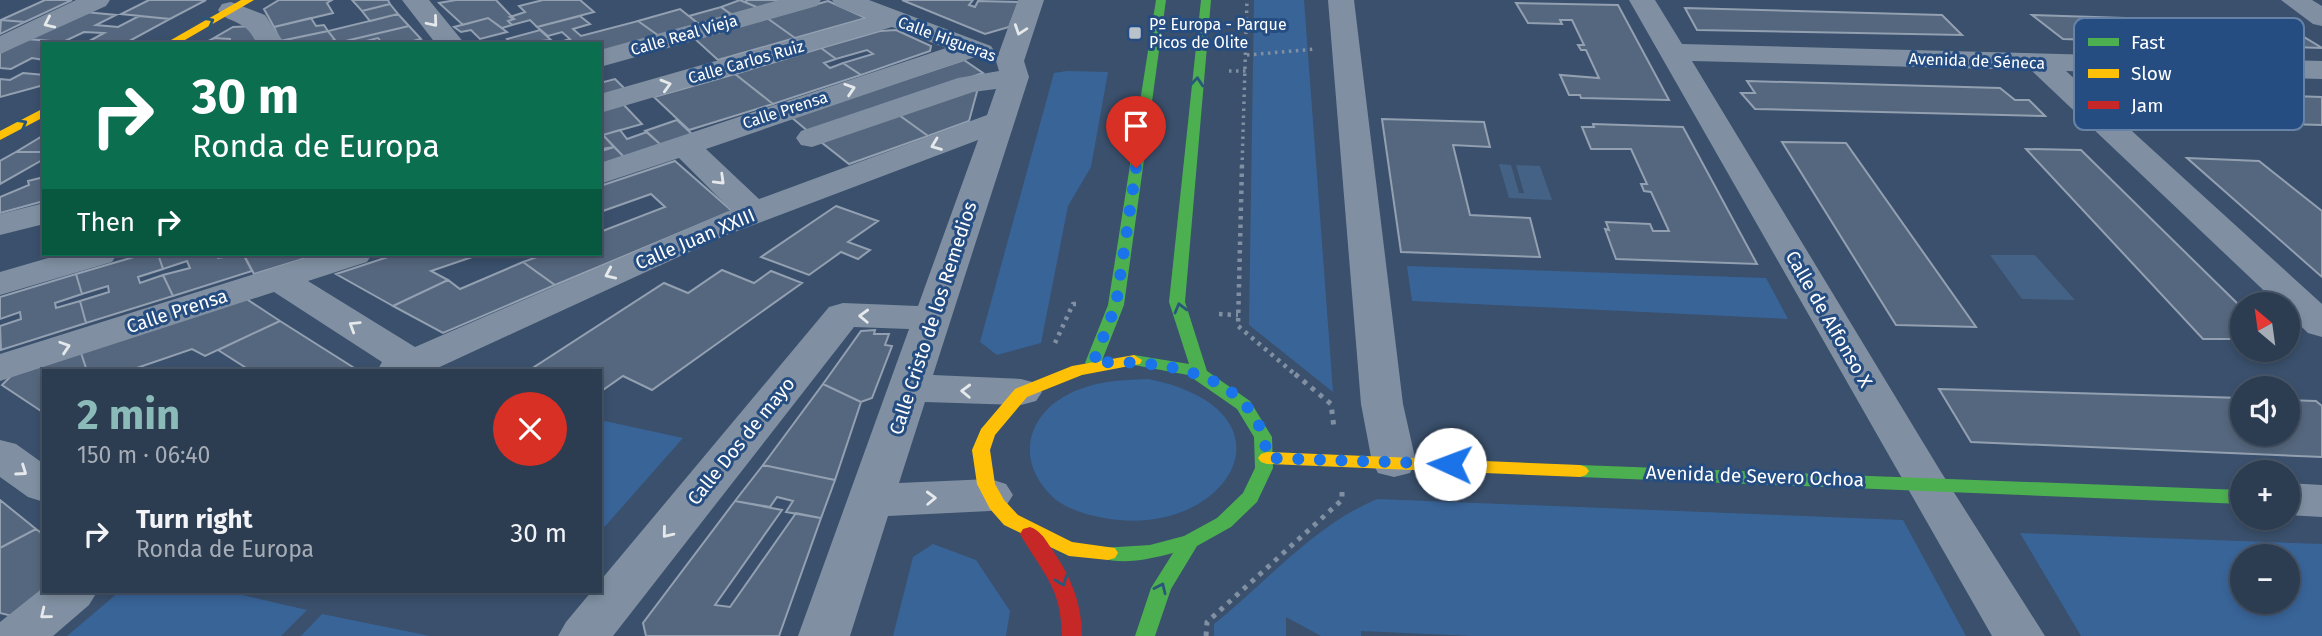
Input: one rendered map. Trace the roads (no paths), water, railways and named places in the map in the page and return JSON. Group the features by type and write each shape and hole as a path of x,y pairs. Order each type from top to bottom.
{"main road":[{"path":"1093,363 1116,305 1161,0"},
{"path":"1200,373 1177,302 1206,0"},
{"path":"173,42 240,5"},
{"path":"0,136 42,114"},
{"path":"1135,360 1200,373 1237,396 1256,418 1266,441 1267,458 1261,485 1238,516 1188,545 1153,554 1110,556 1077,552 1030,534 1005,516 990,495 981,462 984,439 1021,392 1093,363 1135,360"},
{"name":"Avenida de Severo Ochoa","path":"1267,458 2230,496"},
{"path":"1030,534 1061,574 1074,618 1072,636"},
{"path":"1145,636 1147,618 1168,573 1188,545"}],"street":[{"path":"0,46 97,0"},
{"path":"415,0 449,42"},
{"name":"Calle Real Vieja","path":"602,58 808,0"},
{"name":"Calle Higueras","path":"845,0 972,49 1012,69"},
{"name":"Calle Cristo de los Remedios","path":"824,636 911,388 999,121 1031,0"},
{"path":"1341,0 1348,47 1382,404 1394,462"},
{"name":"Calle de Alfonso X","path":"1642,0 1925,483 2019,636"},
{"path":"2294,0 2322,18"},
{"path":"240,5 263,25 270,42"},
{"name":"Calle Carlos Ruiz","path":"602,103 892,19"},
{"name":"Calle Prensa","path":"602,173 972,49"},
{"name":"Avenida de Séneca","path":"1673,52 2074,63"},
{"path":"2040,62 2074,94"},
{"path":"812,138 1012,69"},
{"name":"Avenida de Séneca","path":"2304,69 2322,70"},
{"name":"Calle Juan XXIII","path":"404,367 699,235 999,121"},
{"path":"2113,130 2322,325"},
{"path":"685,146 755,214"},
{"path":"0,225 42,214"},
{"path":"0,284 92,256"},
{"name":"Calle Prensa","path":"0,368 348,256"},
{"path":"277,278 404,367"},
{"name":"Calle Dos de mayo","path":"583,636 844,315 932,318"},
{"path":"911,388 1021,392"},
{"path":"0,455 42,485"},
{"path":"871,501 990,495"},
{"path":"2300,500 2322,501"},
{"path":"18,636 71,593"}],"place":[{"name":"Pº Europa - Parque Picos de Olite","path":"1135,33"}]}
